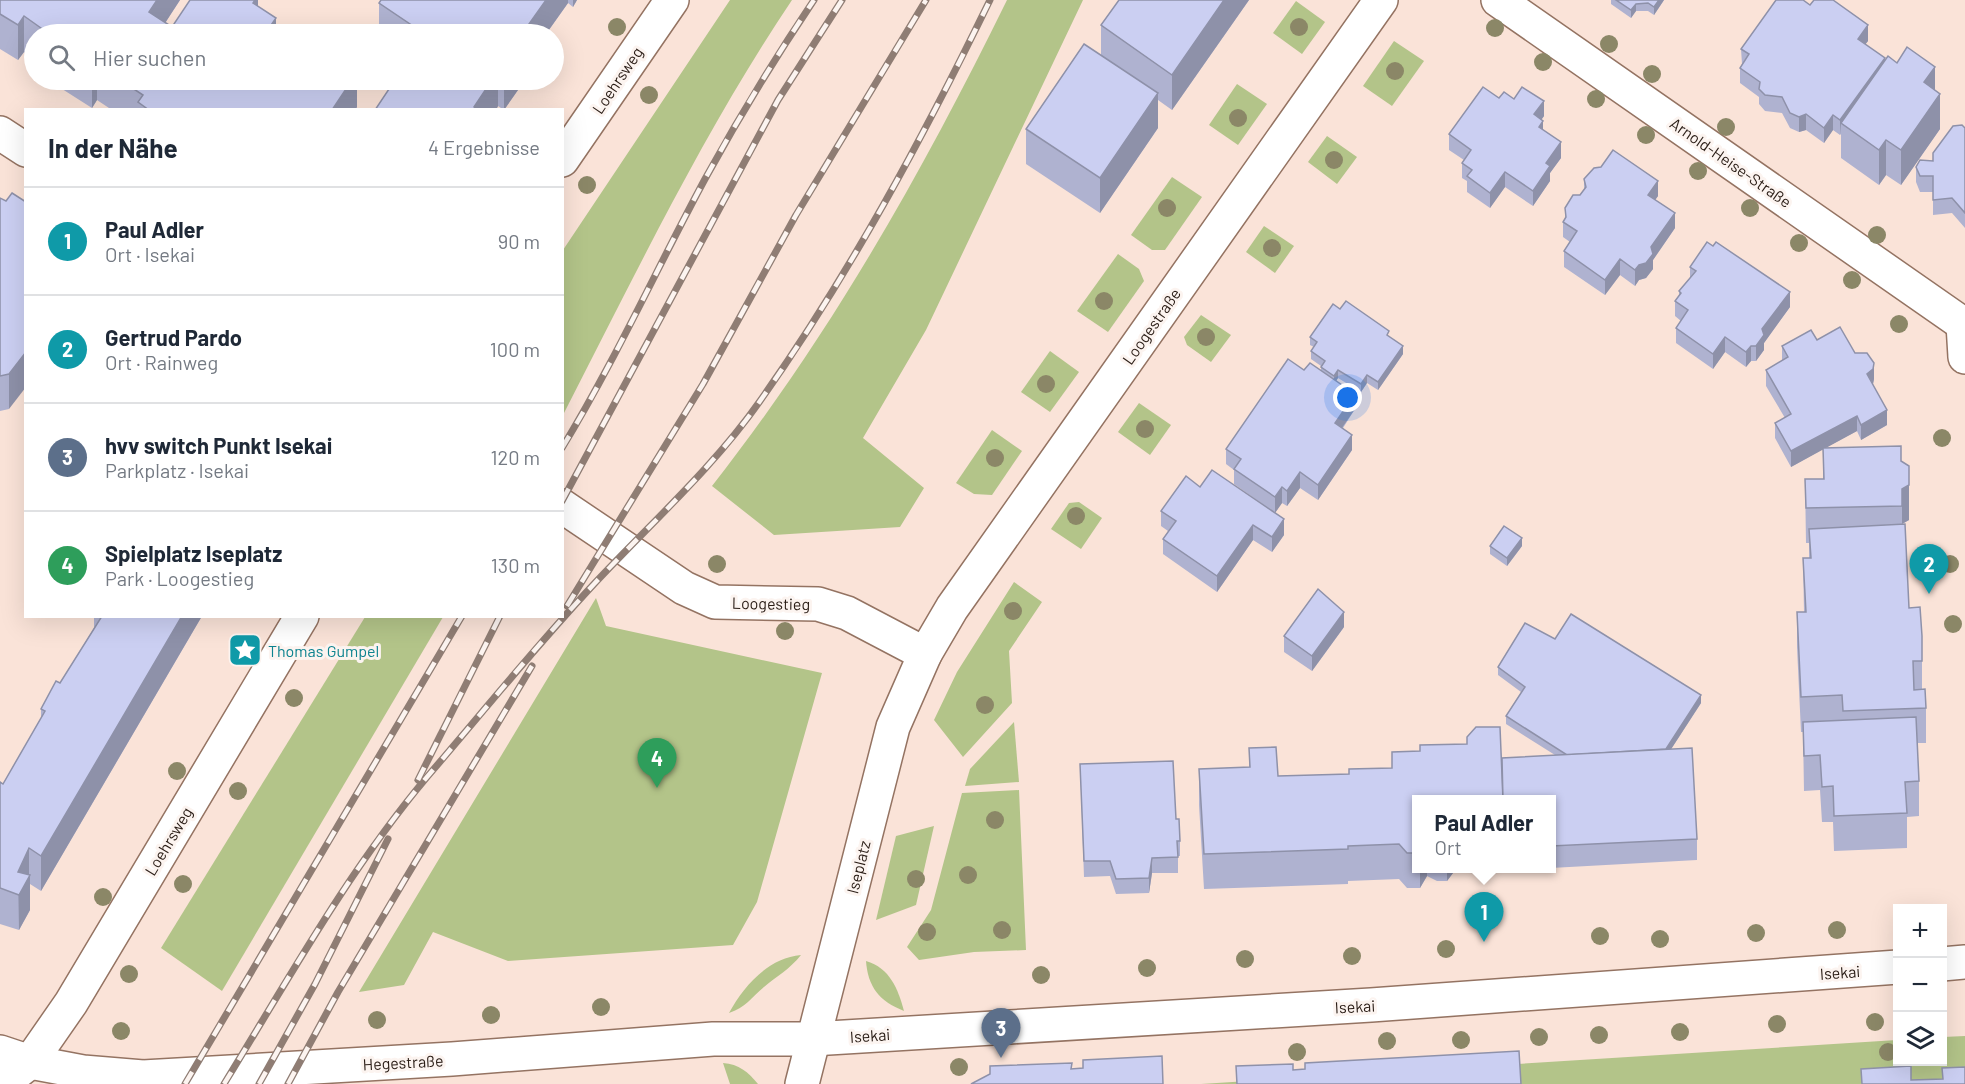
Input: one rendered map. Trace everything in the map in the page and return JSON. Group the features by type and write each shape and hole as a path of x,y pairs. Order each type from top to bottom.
{"street":[{"name":"Loehrsweg","path":"564,157 672,0"},
{"name":"Loogestraße","path":"925,654 952,608 1381,0"},
{"name":"Arnold-Heise-Straße","path":"1498,0 1964,323"},
{"path":"0,133 24,149"},
{"path":"1964,323 1965,357"},
{"name":"Loogestieg","path":"564,507 684,588 715,602 818,604 847,613 925,654"},
{"name":"Loehrsweg","path":"15,1057 71,1003 301,618"},
{"name":"Iseplatz","path":"802,1084 893,727 925,654"},
{"path":"1947,964 1965,962"},
{"name":"Isekai","path":"813,1039 1371,1005 1893,968"},
{"name":"Hegestraße","path":"15,1057 83,1072 143,1077 314,1075 713,1039 813,1039"},
{"path":"2,1084 15,1057"}],"green space":[{"path":"730,0 792,0 729,100 700,152 564,413 564,249"},
{"path":"1007,0 1083,0 926,330 863,438 924,488 900,527 774,535 712,486 796,370 872,251 942,128"},
{"path":"1296,1 1325,22 1302,54 1273,33"},
{"path":"1394,41 1424,61 1392,106 1363,86"},
{"path":"1237,84 1267,104 1238,145 1209,125"},
{"path":"1327,136 1357,157 1337,184 1308,162"},
{"path":"1172,177 1202,197 1165,250 1152,250 1131,235"},
{"path":"1264,226 1294,246 1275,273 1246,252"},
{"path":"1118,254 1139,269 1144,281 1108,332 1077,311"},
{"path":"1201,315 1231,335 1211,362 1187,345 1184,337"},
{"path":"1050,351 1079,372 1050,412 1021,392"},
{"path":"1139,403 1171,425 1150,455 1118,432"},
{"path":"992,430 1022,451 992,495 974,494 956,483"},
{"path":"1079,502 1102,518 1081,549 1051,529 1069,503"},
{"path":"1014,582 1042,602 1009,651 1012,703 963,757 934,720 957,672"},
{"path":"596,598 606,626 822,673 757,902 733,945 508,961 433,932 404,985 359,992"},
{"path":"364,618 442,618 222,991 161,948"},
{"path":"1014,722 1019,782 965,786 970,769"},
{"path":"1019,790 1026,950 974,952 919,960 907,947 931,910 962,793"},
{"path":"934,826 916,905 876,920 896,836"},
{"path":"801,955 744,1005 729,1013 758,975 778,962"},
{"path":"866,961 881,969 892,980 904,1011 888,1003 876,992 869,978"},
{"path":"1965,1036 1965,1084 1201,1084 1893,1040 1893,1066 1947,1066 1947,1037"},
{"path":"723,1063 743,1069 758,1084 730,1084"}],"building":[{"path":"0,0 157,0 149,12 167,24 35,24 24,16 18,25 0,14"},
{"path":"190,0 255,0 253,3 276,18 272,24 174,24"},
{"path":"381,0 546,0 529,24 410,24 379,3"},
{"path":"1119,0 1224,0 1172,75 1101,25"},
{"path":"1616,0 1659,0 1654,7 1648,3 1636,4 1631,10"},
{"path":"1776,0 1803,0 1810,5 1814,0 1833,0 1868,25 1858,39 1885,58 1840,120 1833,115 1824,128 1806,114 1799,117 1790,113 1782,97 1765,95 1759,89 1760,82 1740,68 1749,54 1741,49"},
{"path":"1084,44 1158,93 1100,178 1026,129"},
{"path":"1907,47 1935,67 1924,82 1940,94 1901,150 1886,140 1879,150 1841,123 1888,56 1897,63"},
{"path":"1483,87 1499,98 1504,92 1514,99 1522,87 1544,101 1534,114 1543,121 1539,127 1561,142 1546,163 1550,166 1533,191 1505,172 1490,193 1467,176 1472,170 1462,163 1471,150 1449,134"},
{"path":"135,90 345,90 333,108 146,108 138,102 143,95"},
{"path":"388,90 485,90 475,108 376,108"},
{"path":"1962,125 1965,128 1965,213 1952,198 1933,200 1933,176 1920,176 1916,167 1920,160 1933,161 1933,153 1953,126"},
{"path":"1613,150 1658,181 1648,195 1675,213 1651,247 1653,254 1646,263 1639,265 1635,270 1620,259 1605,280 1564,251 1577,231 1563,222 1566,217 1565,208 1573,195 1580,195 1586,187 1584,179 1594,168 1601,167"},
{"path":"12,193 24,201 24,355 9,374 0,376 0,198 6,201"},
{"path":"1707,242 1713,246 1716,242 1790,292 1762,329 1764,335 1756,346 1751,346 1746,352 1725,337 1713,354 1676,328 1688,310 1675,301 1681,293 1679,291 1696,271 1690,267"},
{"path":"1346,301 1389,331 1387,335 1403,346 1378,382 1367,375 1361,384 1338,370 1334,376 1321,367 1325,361 1311,351 1317,342 1310,337 1333,304 1340,309"},
{"path":"1840,327 1855,353 1867,353 1874,363 1873,369 1867,374 1887,410 1861,425 1857,416 1791,451 1775,423 1791,414 1766,370 1788,357 1782,346 1811,330 1817,340"},
{"path":"1288,359 1304,370 1310,363 1355,394 1335,423 1352,435 1318,485 1300,472 1287,491 1282,487 1275,497 1234,469 1241,459 1226,449"},
{"path":"1901,446 1901,461 1909,466 1909,485 1902,489 1902,506 1806,508 1805,479 1824,479 1823,448"},
{"path":"1212,470 1284,519 1272,537 1253,525 1217,576 1163,539 1176,521 1161,511 1186,476 1200,487"},
{"path":"1905,524 1909,608 1920,607 1922,636 1922,661 1913,661 1914,690 1925,689 1926,708 1843,711 1842,695 1801,697 1797,612 1806,612 1803,558 1811,558 1809,529"},
{"path":"1504,526 1522,538 1507,558 1490,546"},
{"path":"1318,589 1344,612 1312,656 1284,636"},
{"path":"1571,614 1701,695 1666,749 1567,755 1506,716 1525,687 1498,667 1525,623 1555,639"},
{"path":"101,618 181,618 41,856 29,848 18,872 30,875 19,895 0,888 0,782 3,784 45,711 41,709 56,681 60,683"},
{"path":"1916,717 1919,781 1905,782 1907,813 1834,816 1833,786 1822,787 1820,755 1804,756 1803,722"},
{"path":"1476,727 1500,727 1503,795 1412,795 1412,853 1407,853 1399,844 1348,846 1348,849 1204,854 1199,769 1250,767 1249,748 1276,747 1278,776 1349,774 1349,769 1392,768 1392,752 1420,751 1420,745 1467,744 1467,737"},
{"path":"1692,748 1697,839 1556,846 1556,795 1503,795 1502,758"},
{"path":"1173,761 1176,819 1179,819 1178,857 1152,858 1149,878 1116,879 1110,861 1084,861 1080,764"},
{"path":"1519,1051 1521,1084 1237,1084 1236,1066 1293,1064 1293,1070 1305,1069 1305,1063"},
{"path":"1162,1056 1163,1084 971,1084 990,1074 990,1066 1072,1063 1071,1069 1083,1068 1083,1060"},
{"path":"1911,1066 1911,1080 1943,1079 1942,1068 1965,1067 1965,1084 1862,1084 1861,1069"}],"railway":[{"path":"564,445 600,382 718,156 814,0"},
{"path":"564,497 778,100 842,0"},
{"path":"567,606 703,384 796,215 926,0"},
{"path":"564,617 702,473 760,401 824,305 883,205 990,0"},
{"path":"185,1084 461,618"},
{"path":"418,780 499,618"},
{"path":"224,1084 320,927 371,850 427,777 563,618"},
{"path":"288,1084 338,992 532,666"},
{"path":"259,1084 315,984 388,839"}],"place":[{"name":"Gertrud Pardo","path":"1929,594"},
{"name":"Thomas Gumpel","path":"245,650"},
{"name":"Spielplatz Iseplatz","path":"657,788"},
{"name":"Paul Adler","path":"1484,942"},
{"name":"hvv switch Punkt Isekai","path":"1001,1058"}]}
